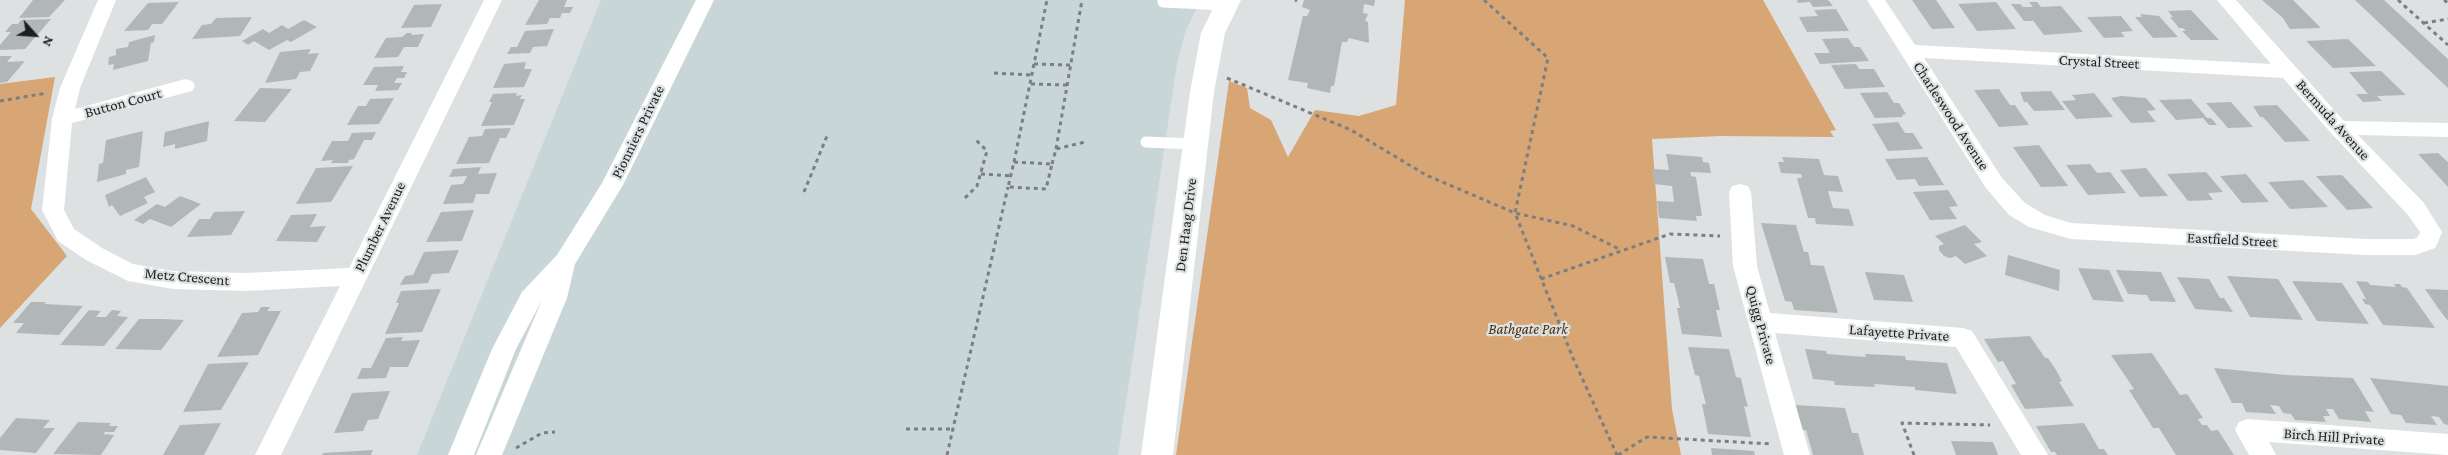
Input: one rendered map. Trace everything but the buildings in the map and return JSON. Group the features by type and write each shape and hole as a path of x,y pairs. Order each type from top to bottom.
{"street":[{"name":"Metz Crescent","path":"107,0 70,88 62,119 53,210 66,235 94,254 128,272 173,280 246,282 355,276"},
{"name":"Plumber Avenue","path":"268,455 492,0"},
{"name":"Pionniers Private","path":"460,455 504,349 530,298 565,261 612,185 705,0"},
{"name":"Charleswood Avenue","path":"1876,0 1994,183 2017,209 2037,221"},
{"name":"Bermuda Avenue","path":"2226,0 2338,128 2416,208 2431,232 2427,242"},
{"name":"Den Haag Drive","path":"1157,455 1206,69 1213,33 1227,3"},
{"name":"Crystal Street","path":"1908,51 2290,72"},
{"name":"Button Court","path":"62,119 185,86"},
{"path":"2338,128 2448,130"},
{"name":"Quigg Private","path":"1740,192 1745,266 1796,450"},
{"name":"Eastfield Street","path":"2037,221 2071,231 2365,247 2415,247 2427,242"},
{"name":"Pionniers Private","path":"501,453 532,349 555,298 565,261"},
{"name":"Lafayette Private","path":"1759,322 1963,338 2035,455"},
{"name":"Birch Hill Private","path":"2263,455 2248,430 2448,445"}],"lane":[{"path":"1163,2 1227,3"},
{"path":"1146,142 1196,144"}],"path":[{"path":"947,455 1012,176 1046,0"},
{"path":"1008,187 1046,189 1056,148 1082,0"},
{"path":"1484,0 1548,58 1516,212 1573,358 1618,455 1647,436 1796,450"},
{"path":"2398,0 2448,45"},
{"path":"2444,0 2448,3"},
{"path":"2423,23 2448,19"},
{"path":"1034,64 1070,65"},
{"path":"1206,69 1351,130 1426,174 1516,212 1573,226 1622,250"},
{"path":"994,73 1032,75"},
{"path":"1031,84 1067,85"},
{"path":"0,101 18,100 70,88"},
{"path":"804,192 827,136"},
{"path":"965,198 977,186 987,151 976,140"},
{"path":"1056,148 1085,142"},
{"path":"1014,162 1052,164"},
{"path":"981,174 1012,176"},
{"path":"1541,279 1670,234 1743,237"},
{"path":"1914,455 1902,423 1987,425"},
{"path":"906,429 953,430"},
{"path":"501,453 542,433 555,432"}],"shaded area":[{"path":"601,0 1200,0 1185,33 1177,64 1118,455 417,455"}],"green space":[{"name":"Bathgate Park","path":"1405,0 1763,0 1836,130 1830,131 1834,137 1720,136 1652,139 1672,409 1681,455 1176,455 1229,81 1247,88 1250,108 1271,120 1288,157 1315,110 1359,116 1396,105"},
{"path":"55,77 31,209 67,256 0,328 0,84"}]}
